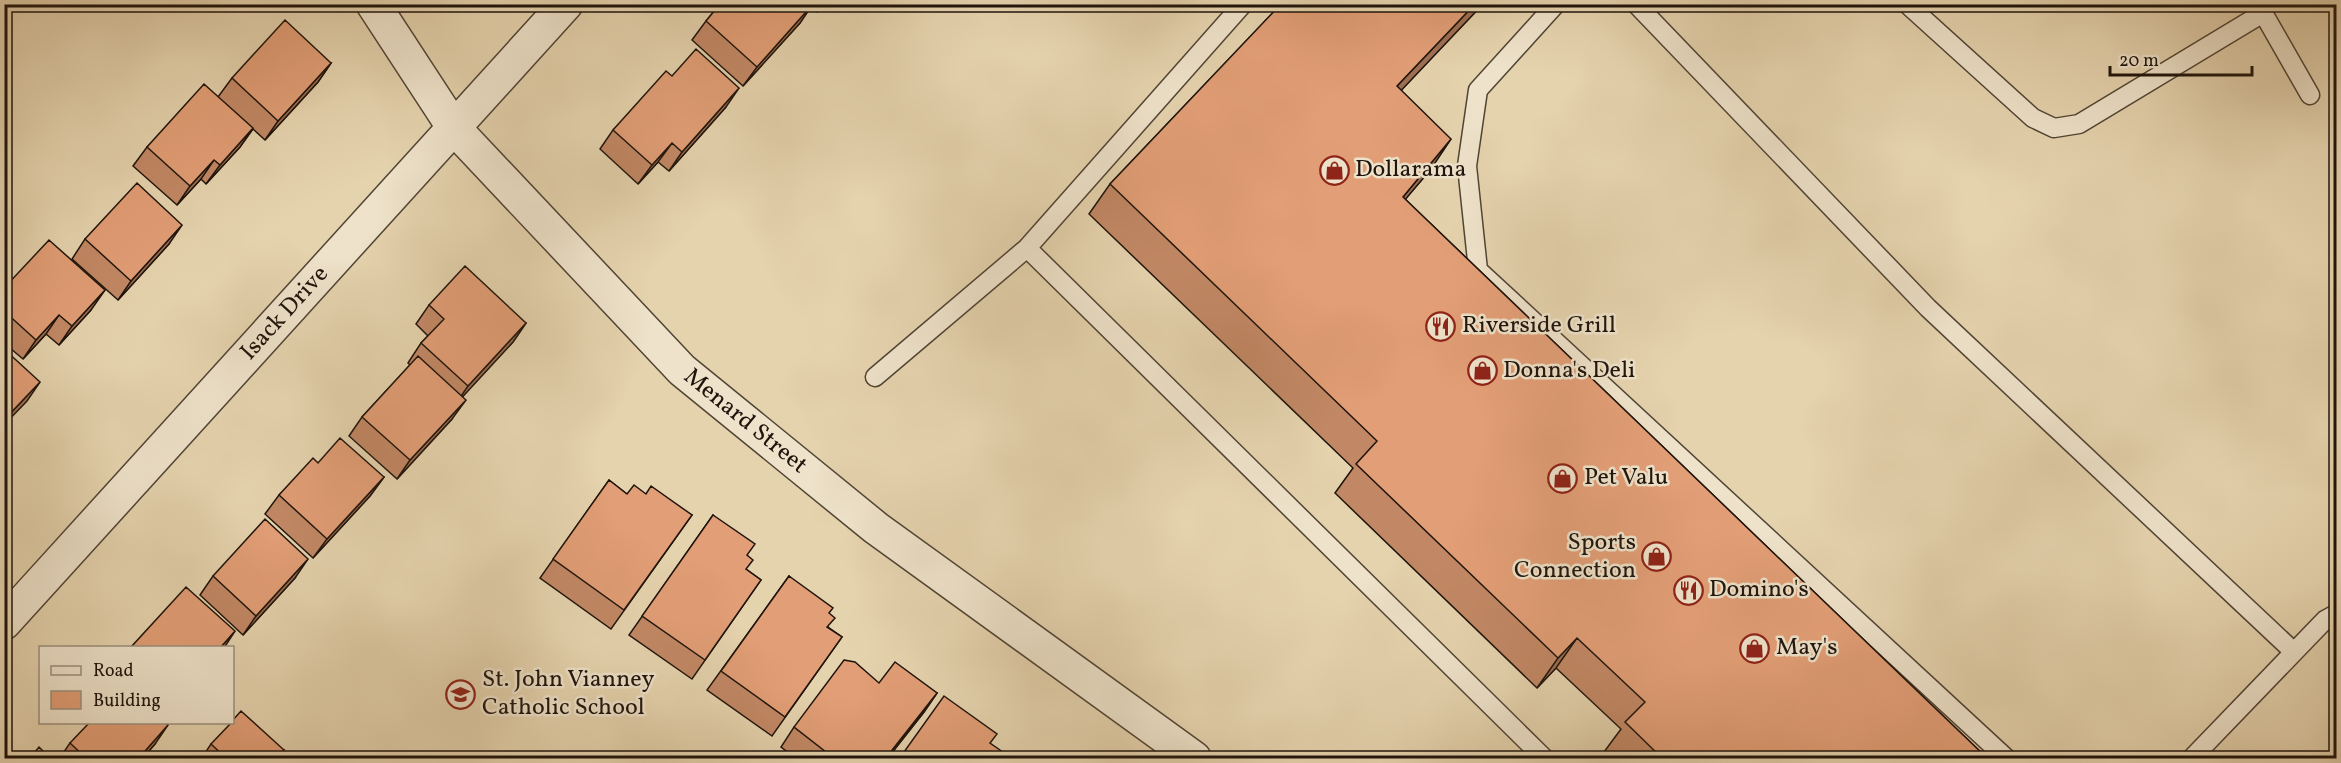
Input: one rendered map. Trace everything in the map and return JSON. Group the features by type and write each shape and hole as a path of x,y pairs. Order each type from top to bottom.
{"street":[{"name":"Menard Street","path":"373,4 454,128 682,370 876,528 1194,759"},
{"name":"Isack Drive","path":"4,623 566,4"}],"lane":[{"path":"875,377 1027,248 1243,4"},
{"path":"1556,4 1478,90 1467,166 1478,270 2006,759"},
{"path":"1636,4 1928,308 2294,652"},
{"path":"1907,4 2032,118 2054,128 2079,124 2260,9 2310,94"},
{"path":"1027,248 1544,759"},
{"path":"2192,759 2325,620 2337,614"}],"building":[{"path":"720,4 813,4 757,67 706,21"},
{"path":"1281,4 1475,4 1397,86 1451,139 1403,197 1988,759 1663,759 1625,722 1645,702 1577,638 1558,658 1356,464 1377,441 1110,184"},
{"path":"285,20 331,63 278,121 232,78"},
{"path":"696,49 739,88 682,152 672,143 652,165 613,130 666,71 672,76"},
{"path":"204,84 253,128 220,165 214,160 190,186 147,147"},
{"path":"137,183 182,225 131,281 85,239"},
{"path":"49,240 105,290 72,326 59,315 36,340 4,311 4,288"},
{"path":"465,266 526,323 468,386 421,343 444,319 429,305"},
{"path":"4,349 40,382 4,420"},
{"path":"418,356 466,400 410,460 362,417"},
{"path":"340,438 384,477 327,539 279,495 313,458 318,463"},
{"path":"609,480 627,494 634,485 646,494 651,486 692,515 624,610 553,559"},
{"path":"713,515 755,544 747,555 753,560 746,569 761,580 705,660 642,616"},
{"path":"265,519 308,559 256,616 213,576"},
{"path":"789,576 833,608 829,613 835,618 827,627 842,637 785,717 721,671"},
{"path":"186,587 235,631 222,646 132,646"},
{"path":"844,660 855,662 879,683 895,662 937,693 885,759 835,759 794,727"},
{"path":"944,696 997,734 990,743 1010,757 1009,759 899,759"},
{"path":"241,711 284,750 276,759 227,759 211,744 230,724 234,724 234,719"},
{"path":"88,724 168,725 138,759 87,759 70,743"},
{"path":"39,747 51,759 29,759"},
{"path":"1025,754 1032,759 1022,759"}],"place":[{"name":"Dollarama","path":"1334,170"},
{"name":"Riverside Grill","path":"1441,326"},
{"name":"Donna's Deli","path":"1482,371"},
{"name":"Pet Valu","path":"1563,478"},
{"name":"Sports Connection","path":"1657,557"},
{"name":"Domino's","path":"1688,590"},
{"name":"May's","path":"1755,648"},
{"name":"St. John Vianney Catholic School","path":"461,694"}]}
